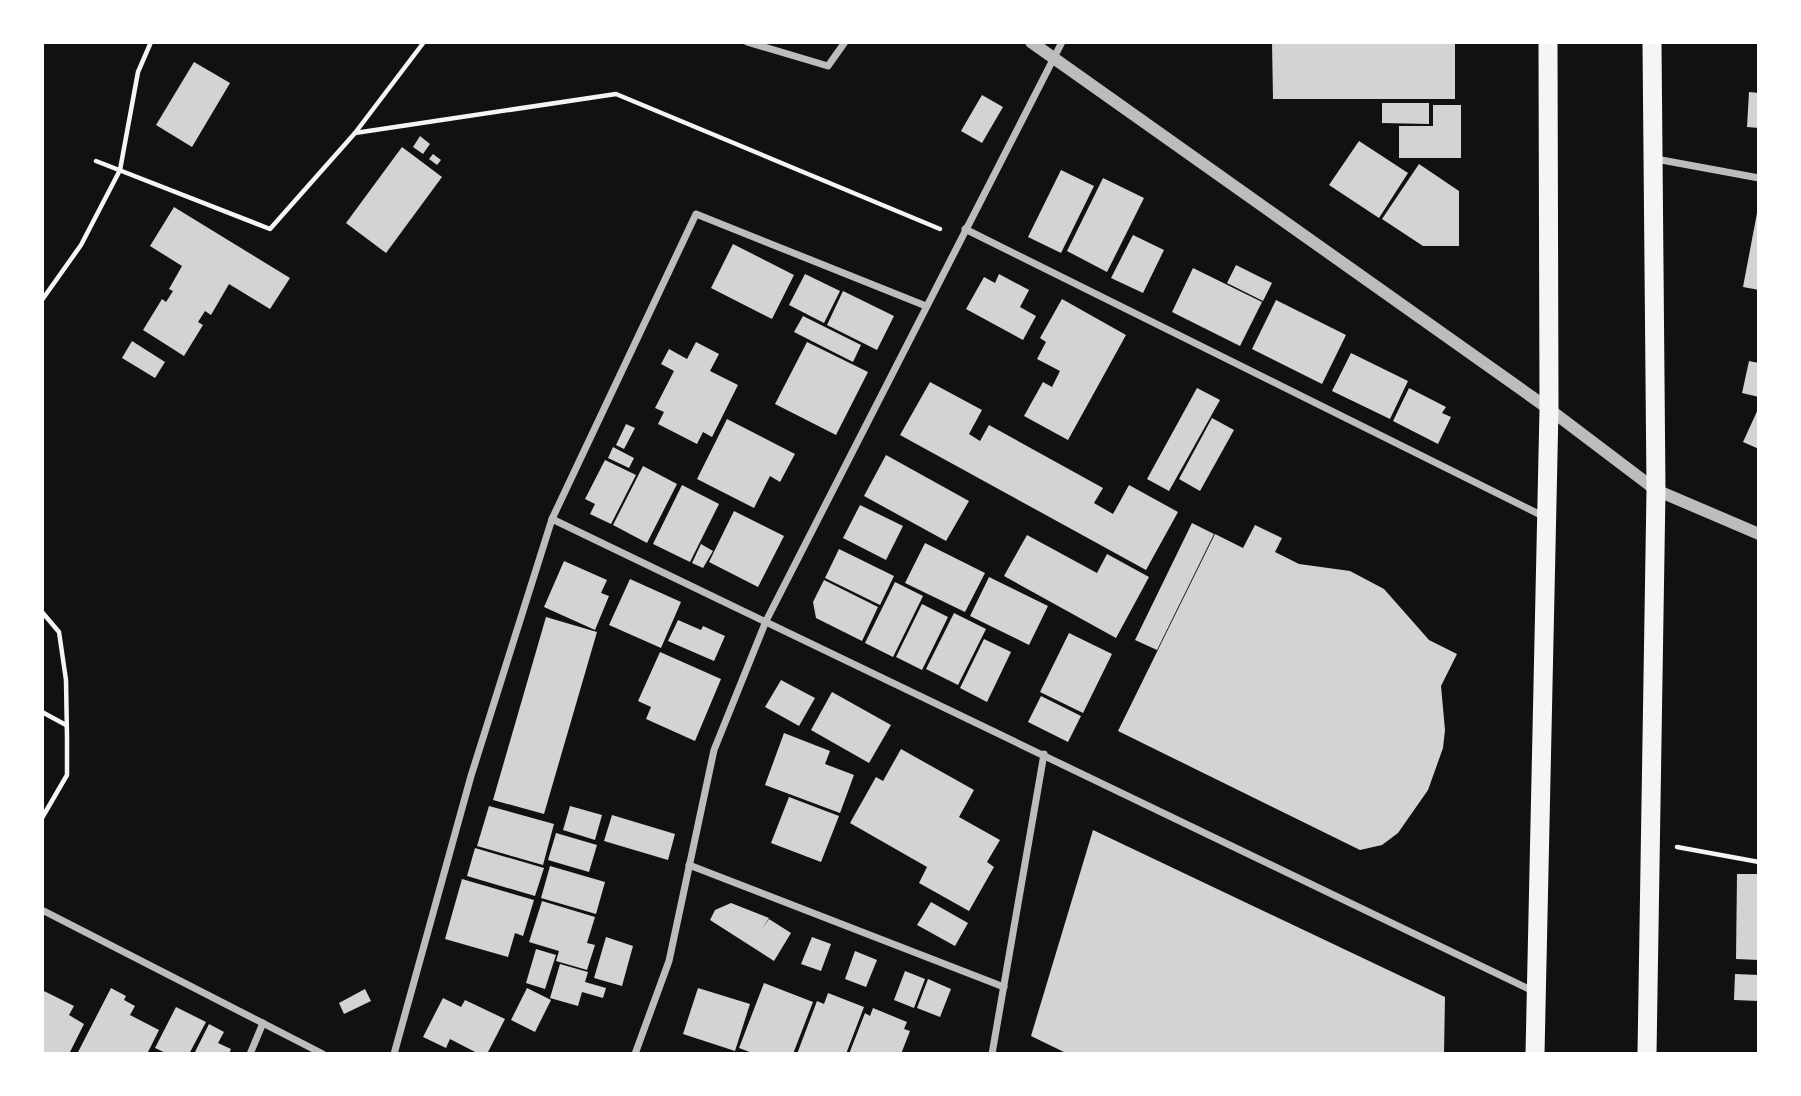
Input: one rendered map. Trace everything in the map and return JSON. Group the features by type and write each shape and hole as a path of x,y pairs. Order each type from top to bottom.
{"highway":[{"path":"1535,1054 1549,409 1548,42"},
{"path":"1647,1054 1656,490 1652,42"}],"street":[{"path":"747,42 828,66 845,42"},
{"path":"1031,42 1549,409 1656,490 1759,534"},
{"path":"635,1054 669,961 714,751 766,621 1062,42"},
{"path":"1653,159 1759,178"},
{"path":"394,1054 471,775 552,519 696,214 926,306"},
{"path":"965,229 1546,518"},
{"path":"552,519 1536,993"},
{"path":"992,1054 1044,754"},
{"path":"689,865 1004,987"},
{"path":"42,909 323,1054"},
{"path":"250,1054 263,1023"}],"path":[{"path":"42,300 81,245 120,170 138,72 152,42"},
{"path":"96,160 270,229 355,133 424,42"},
{"path":"355,133 616,94 960,238"},
{"path":"42,612 59,632 66,680 67,726 66,775 42,818"},
{"path":"42,712 67,726"},
{"path":"1651,842 1759,862"}],"building":[{"path":"1272,42 1455,42 1455,99 1273,99"},
{"path":"194,62 230,83 192,147 156,125"},
{"path":"1749,92 1759,93 1759,128 1747,127"},
{"path":"982,95 1003,107 982,143 961,131"},
{"path":"1382,103 1429,103 1429,124 1382,123"},
{"path":"1433,105 1461,105 1461,158 1399,158 1399,126 1433,126"},
{"path":"420,136 430,144 423,154 413,147"},
{"path":"1359,141 1408,173 1379,218 1329,185"},
{"path":"402,147 442,177 386,253 346,223"},
{"path":"433,154 441,160 437,165 429,159"},
{"path":"1419,164 1459,191 1459,246 1423,246 1382,219"},
{"path":"1061,170 1094,186 1061,253 1028,237"},
{"path":"1103,178 1144,198 1107,272 1067,251"},
{"path":"174,207 290,278 270,309 229,284 211,315 205,311 198,322 203,325 184,356 143,330 162,299 166,302 173,291 169,289 182,266 150,246"},
{"path":"1759,213 1759,290 1743,287"},
{"path":"1133,235 1164,250 1143,293 1111,278"},
{"path":"733,244 794,275 772,319 711,288"},
{"path":"1236,265 1272,283 1263,301 1227,283"},
{"path":"1193,268 1262,302 1240,346 1172,312"},
{"path":"805,274 840,291 824,323 789,305"},
{"path":"999,274 1029,290 1020,307 1036,316 1023,340 966,309 984,277 995,283"},
{"path":"843,291 894,316 877,350 827,325"},
{"path":"1062,299 1126,335 1068,440 1024,416 1043,382 1052,387 1060,371 1037,359 1046,342 1040,338"},
{"path":"1276,300 1346,335 1322,384 1252,349"},
{"path":"803,316 861,345 853,362 794,332"},
{"path":"132,341 165,362 155,378 122,358"},
{"path":"696,342 719,354 710,371 738,385 712,437 703,432 697,444 658,424 664,412 655,408 674,371 661,364 669,349 687,359"},
{"path":"807,342 868,372 836,435 775,404"},
{"path":"1351,353 1408,381 1390,419 1332,391"},
{"path":"1749,361 1759,363 1759,397 1742,393"},
{"path":"930,382 982,410 969,434 980,441 989,425 1103,488 1094,503 1113,514 1129,485 1178,512 1146,570 900,435"},
{"path":"1197,388 1220,400 1169,491 1147,479"},
{"path":"1409,388 1446,407 1442,413 1451,417 1438,444 1393,421"},
{"path":"1759,407 1759,449 1743,442"},
{"path":"1212,418 1234,430 1200,491 1179,479"},
{"path":"727,419 795,454 780,482 770,476 754,508 697,479"},
{"path":"626,424 635,428 624,449 616,445"},
{"path":"613,447 634,458 629,468 608,458"},
{"path":"886,455 969,501 946,541 864,496"},
{"path":"605,460 636,475 611,524 590,514 595,504 585,499"},
{"path":"643,466 677,484 647,543 613,525"},
{"path":"682,485 719,504 690,562 653,544"},
{"path":"860,505 903,526 886,560 843,538"},
{"path":"734,511 784,536 758,587 709,562"},
{"path":"1192,523 1214,534 1157,650 1135,640"},
{"path":"1255,525 1282,538 1275,552 1299,564 1350,571 1384,589 1429,640 1457,654 1441,686 1445,730 1443,748 1428,790 1398,833 1382,845 1360,850 1118,731 1215,534 1243,548"},
{"path":"1027,535 1097,573 1107,554 1149,577 1116,638 1004,576"},
{"path":"925,543 985,573 965,612 905,583"},
{"path":"701,544 713,551 703,568 692,563"},
{"path":"839,549 894,576 880,605 825,578"},
{"path":"564,561 607,580 601,593 609,596 595,630 544,607"},
{"path":"989,577 1048,606 1029,645 970,616"},
{"path":"630,579 681,602 661,648 609,625"},
{"path":"824,580 878,607 862,641 816,618 813,602"},
{"path":"895,582 923,596 893,657 865,643"},
{"path":"922,604 948,617 922,670 896,657"},
{"path":"954,613 986,629 958,685 926,669"},
{"path":"546,617 597,632 544,814 493,800"},
{"path":"678,620 701,630 703,626 725,636 714,661 668,641"},
{"path":"1069,633 1112,654 1083,713 1040,692"},
{"path":"984,639 1011,652 987,702 960,688"},
{"path":"660,652 721,679 695,741 646,719 651,707 638,701"},
{"path":"781,680 815,698 799,726 765,707"},
{"path":"832,692 891,725 869,763 811,730"},
{"path":"1041,696 1081,716 1068,742 1028,722"},
{"path":"784,733 830,751 825,764 854,775 840,813 765,785"},
{"path":"901,749 974,790 959,817 1000,840 987,862 994,867 969,911 919,883 927,867 850,823 876,777 883,781"},
{"path":"789,797 839,816 821,862 771,843"},
{"path":"489,806 554,824 543,865 477,846"},
{"path":"570,806 602,815 595,840 563,830"},
{"path":"612,815 675,834 668,860 604,841"},
{"path":"1093,830 1445,997 1444,1054 1068,1054 1031,1036"},
{"path":"556,833 597,845 589,872 548,860"},
{"path":"475,848 544,868 535,896 467,876"},
{"path":"550,866 605,882 596,914 541,898"},
{"path":"1737,874 1757,874 1759,960 1736,959"},
{"path":"462,879 534,900 523,936 515,933 508,957 445,939"},
{"path":"542,901 595,917 587,943 595,945 587,970 556,961 559,951 529,942"},
{"path":"931,902 968,923 955,946 917,925"},
{"path":"731,903 769,918 762,929 769,919 791,933 774,961 710,920 715,910"},
{"path":"606,937 633,946 622,986 594,978"},
{"path":"812,937 831,944 821,971 801,964"},
{"path":"536,949 556,955 545,989 526,983"},
{"path":"855,951 877,960 866,987 845,979"},
{"path":"560,964 588,972 585,982 606,988 603,998 582,992 578,1006 550,998"},
{"path":"905,971 925,979 914,1008 894,1000"},
{"path":"1735,974 1759,975 1759,1001 1734,1000"},
{"path":"928,979 951,989 940,1017 917,1008"},
{"path":"764,983 813,1002 793,1054 755,1054 739,1048"},
{"path":"111,988 126,996 124,1000 135,1006 130,1015 159,1030 147,1054 77,1054"},
{"path":"527,988 551,1000 535,1032 511,1020"},
{"path":"698,988 750,1004 735,1051 683,1034"},
{"path":"365,989 371,1001 344,1014 339,1003"},
{"path":"42,990 74,1006 69,1015 84,1024 69,1054 42,1054"},
{"path":"828,993 864,1007 846,1054 797,1054 817,1001 824,1004"},
{"path":"443,998 461,1007 465,1000 505,1019 487,1054 479,1054 450,1039 446,1048 423,1037"},
{"path":"176,1007 206,1022 189,1054 168,1054 155,1048"},
{"path":"873,1008 907,1022 904,1029 910,1031 901,1054 849,1054 865,1013 870,1016"},
{"path":"209,1024 224,1032 218,1043 231,1049 229,1054 194,1054"}]}
